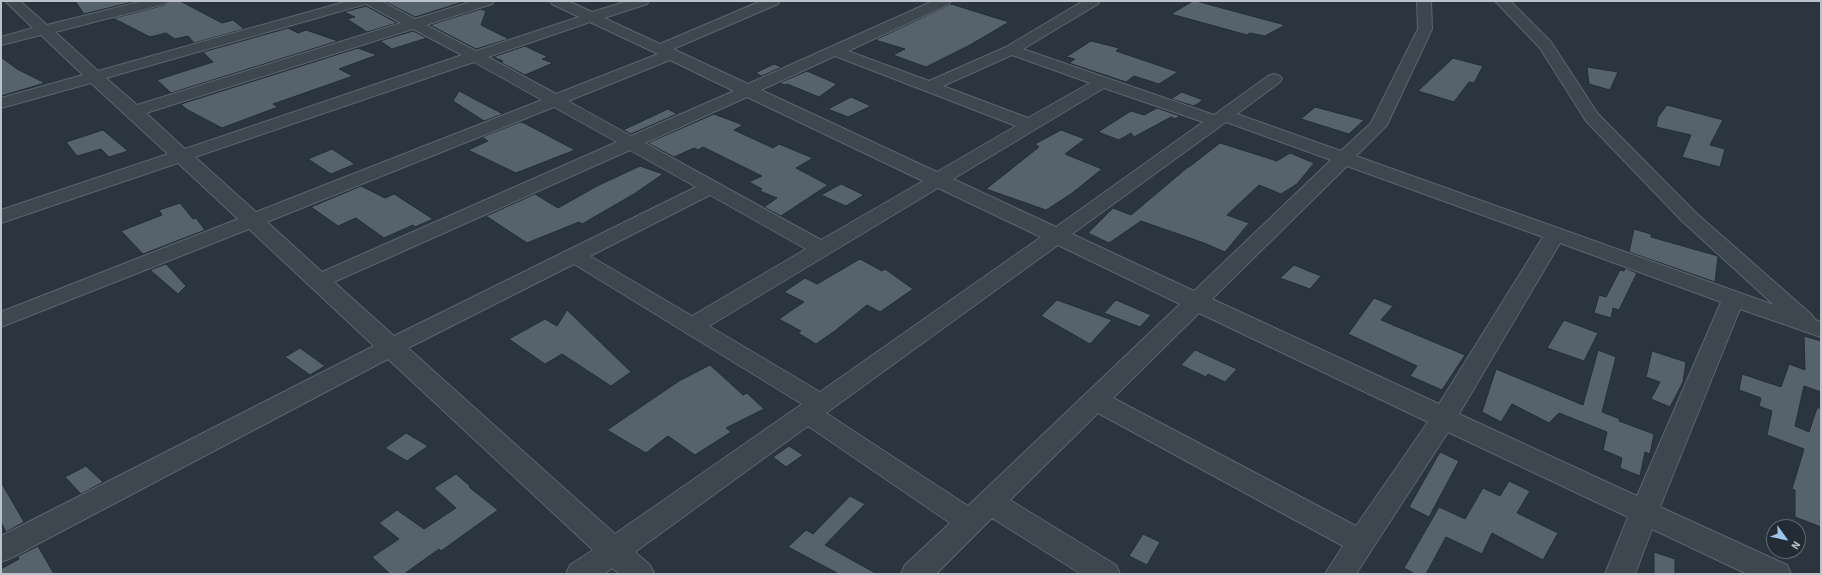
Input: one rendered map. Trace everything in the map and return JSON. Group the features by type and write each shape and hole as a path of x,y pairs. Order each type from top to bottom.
{"street":[{"path":"1,41 160,1"},
{"path":"1,103 363,1"},
{"path":"370,1 475,56 822,249"},
{"path":"133,112 487,1"},
{"path":"557,1 1776,574"},
{"path":"2,216 642,1"},
{"path":"1,320 555,100 666,51 773,1"},
{"path":"319,281 749,90 944,1"},
{"path":"929,87 1012,50 1093,1"},
{"path":"916,574 1378,125 1425,29 1424,1"},
{"path":"1502,1 1546,45 1592,117 1689,217 1818,331"},
{"path":"13,3 253,220 639,574"},
{"path":"1012,50 1102,82 1343,158 1818,331"},
{"path":"835,51 1030,125"},
{"path":"581,574 1057,236 1274,79"},
{"path":"692,326 1102,82"},
{"path":"1,550 391,347 710,186"},
{"path":"1340,574 1444,418 1555,234"},
{"path":"574,255 692,326 814,408 970,522"},
{"path":"1620,574 1644,512 1733,299"},
{"path":"1095,400 1361,542"},
{"path":"990,502 1105,574"}],"building":[{"path":"75,1 137,1 84,14"},
{"path":"168,1 180,1 222,23 233,20 244,29 194,43 188,36 175,39 166,33 150,37 115,19 91,24 165,5"},
{"path":"384,1 460,1 463,2 415,17"},
{"path":"1193,1 1285,25 1265,36 1250,33 1247,35 1171,14"},
{"path":"951,4 1009,22 970,45 926,67 893,55 905,49 875,40"},
{"path":"366,6 397,23 367,32 347,19 355,17 344,12"},
{"path":"481,9 486,11 481,25 509,39 476,49 430,25"},
{"path":"288,28 298,33 306,30 338,41 171,93 157,80 213,62 203,52"},
{"path":"413,31 427,38 392,49 380,41"},
{"path":"1091,41 1119,48 1116,51 1178,72 1159,84 1134,76 1126,82 1069,63 1075,59 1066,57"},
{"path":"525,46 548,57 542,59 553,63 525,75 500,62 503,61 493,57"},
{"path":"358,48 377,55 339,69 353,76 273,104 278,107 222,128 186,109 181,104"},
{"path":"1,57 17,69 45,83 1,96"},
{"path":"1453,58 1483,66 1474,83 1469,82 1454,102 1418,91"},
{"path":"774,64 782,67 762,76 755,73"},
{"path":"1587,67 1618,72 1610,90 1589,84"},
{"path":"807,71 837,84 819,97 787,84 785,85 779,83"},
{"path":"459,91 503,114 484,121 453,101"},
{"path":"1182,92 1203,100 1194,106 1171,99"},
{"path":"851,97 871,106 848,117 828,109"},
{"path":"1667,105 1723,120 1710,145 1725,149 1720,167 1682,157 1691,135 1656,127 1658,117"},
{"path":"1315,107 1364,120 1349,134 1301,119"},
{"path":"1157,108 1180,116 1175,119 1171,117 1134,137 1131,133 1119,140 1098,132 1131,111 1144,115"},
{"path":"668,109 677,114 631,134 623,130"},
{"path":"714,114 743,125 734,130 773,148 779,144 813,158 796,168 828,185 781,216 764,207 777,198 760,191 762,189 749,182 762,176 703,147 698,150 694,148 674,157 648,143"},
{"path":"520,122 575,150 516,173 468,150 488,141 482,137"},
{"path":"103,130 128,151 109,157 101,149 77,156 66,142"},
{"path":"1061,130 1085,139 1065,154 1102,169 1071,194 1046,210 986,189 1039,147 1035,144"},
{"path":"1220,143 1277,161 1290,153 1314,163 1297,184 1281,194 1259,185 1227,215 1249,223 1225,252 1141,221 1109,243 1088,233 1113,208 1131,215 1188,167"},
{"path":"332,149 355,164 331,174 308,159"},
{"path":"640,166 663,174 634,194 582,224 579,222 527,243 486,216 535,194 558,208 597,186"},
{"path":"841,184 864,195 846,206 821,195"},
{"path":"361,186 385,198 394,194 433,219 415,227 413,225 384,238 356,218 338,226 311,207"},
{"path":"180,203 193,219 196,218 205,230 143,254 121,231 162,215 159,210"},
{"path":"1634,229 1651,234 1651,237 1718,256 1715,282 1629,252"},
{"path":"860,259 882,271 885,269 913,289 880,312 867,305 816,344 798,333 801,331 779,319 804,302 784,292 805,278 817,284"},
{"path":"166,264 186,286 178,294 150,270"},
{"path":"1294,265 1321,276 1310,289 1280,278"},
{"path":"1625,268 1637,273 1619,310 1613,308 1611,318 1594,313 1599,295 1606,297 1620,270 1624,271"},
{"path":"1374,298 1393,306 1381,320 1465,355 1442,390 1410,376 1417,366 1348,334"},
{"path":"1057,300 1112,320 1090,344 1041,316"},
{"path":"1116,300 1151,315 1140,327 1104,313"},
{"path":"567,310 631,372 611,386 562,354 545,364 509,339 545,319 557,326"},
{"path":"1564,320 1598,333 1584,361 1547,348"},
{"path":"1804,336 1821,341 1821,392 1804,386 1795,426 1809,432 1817,408 1821,408 1821,527 1806,521 1806,519 1795,517 1795,490 1792,489 1804,449 1767,435 1772,411 1759,406 1761,398 1739,390 1742,374 1781,387 1789,364 1805,370"},
{"path":"300,348 325,366 310,375 285,357"},
{"path":"1195,350 1237,369 1225,382 1208,374 1206,377 1181,365"},
{"path":"1598,350 1616,357 1602,412 1620,419 1619,421 1654,434 1650,454 1645,452 1640,476 1620,468 1622,458 1603,450 1607,432 1559,413 1549,423 1512,404 1501,422 1482,412 1496,369 1583,405"},
{"path":"1652,351 1686,362 1683,382 1670,407 1651,399 1660,382 1646,377"},
{"path":"710,365 743,395 747,393 764,409 726,428 731,432 695,455 668,436 646,453 607,430 679,381"},
{"path":"406,433 428,446 407,461 385,448"},
{"path":"789,446 803,455 786,467 773,457"},
{"path":"1440,452 1459,461 1429,517 1409,507"},
{"path":"86,466 103,482 81,494 65,477"},
{"path":"456,474 470,486 469,487 498,510 441,551 439,549 404,574 390,574 372,557 399,539 379,523 397,510 424,529 456,508 434,488"},
{"path":"1509,481 1530,491 1517,513 1558,533 1543,560 1492,533 1482,554 1446,537 1426,574 1415,574 1404,568 1439,507 1465,519 1483,488 1500,496"},
{"path":"1,482 24,522 6,532 1,522"},
{"path":"850,496 865,504 825,545 877,574 839,574 788,547 806,530 813,534"},
{"path":"1143,534 1160,542 1147,565 1129,556"},
{"path":"38,546 54,574 1,574 1,569 19,559 18,556"},
{"path":"1654,552 1675,559 1675,574 1654,574"}]}
